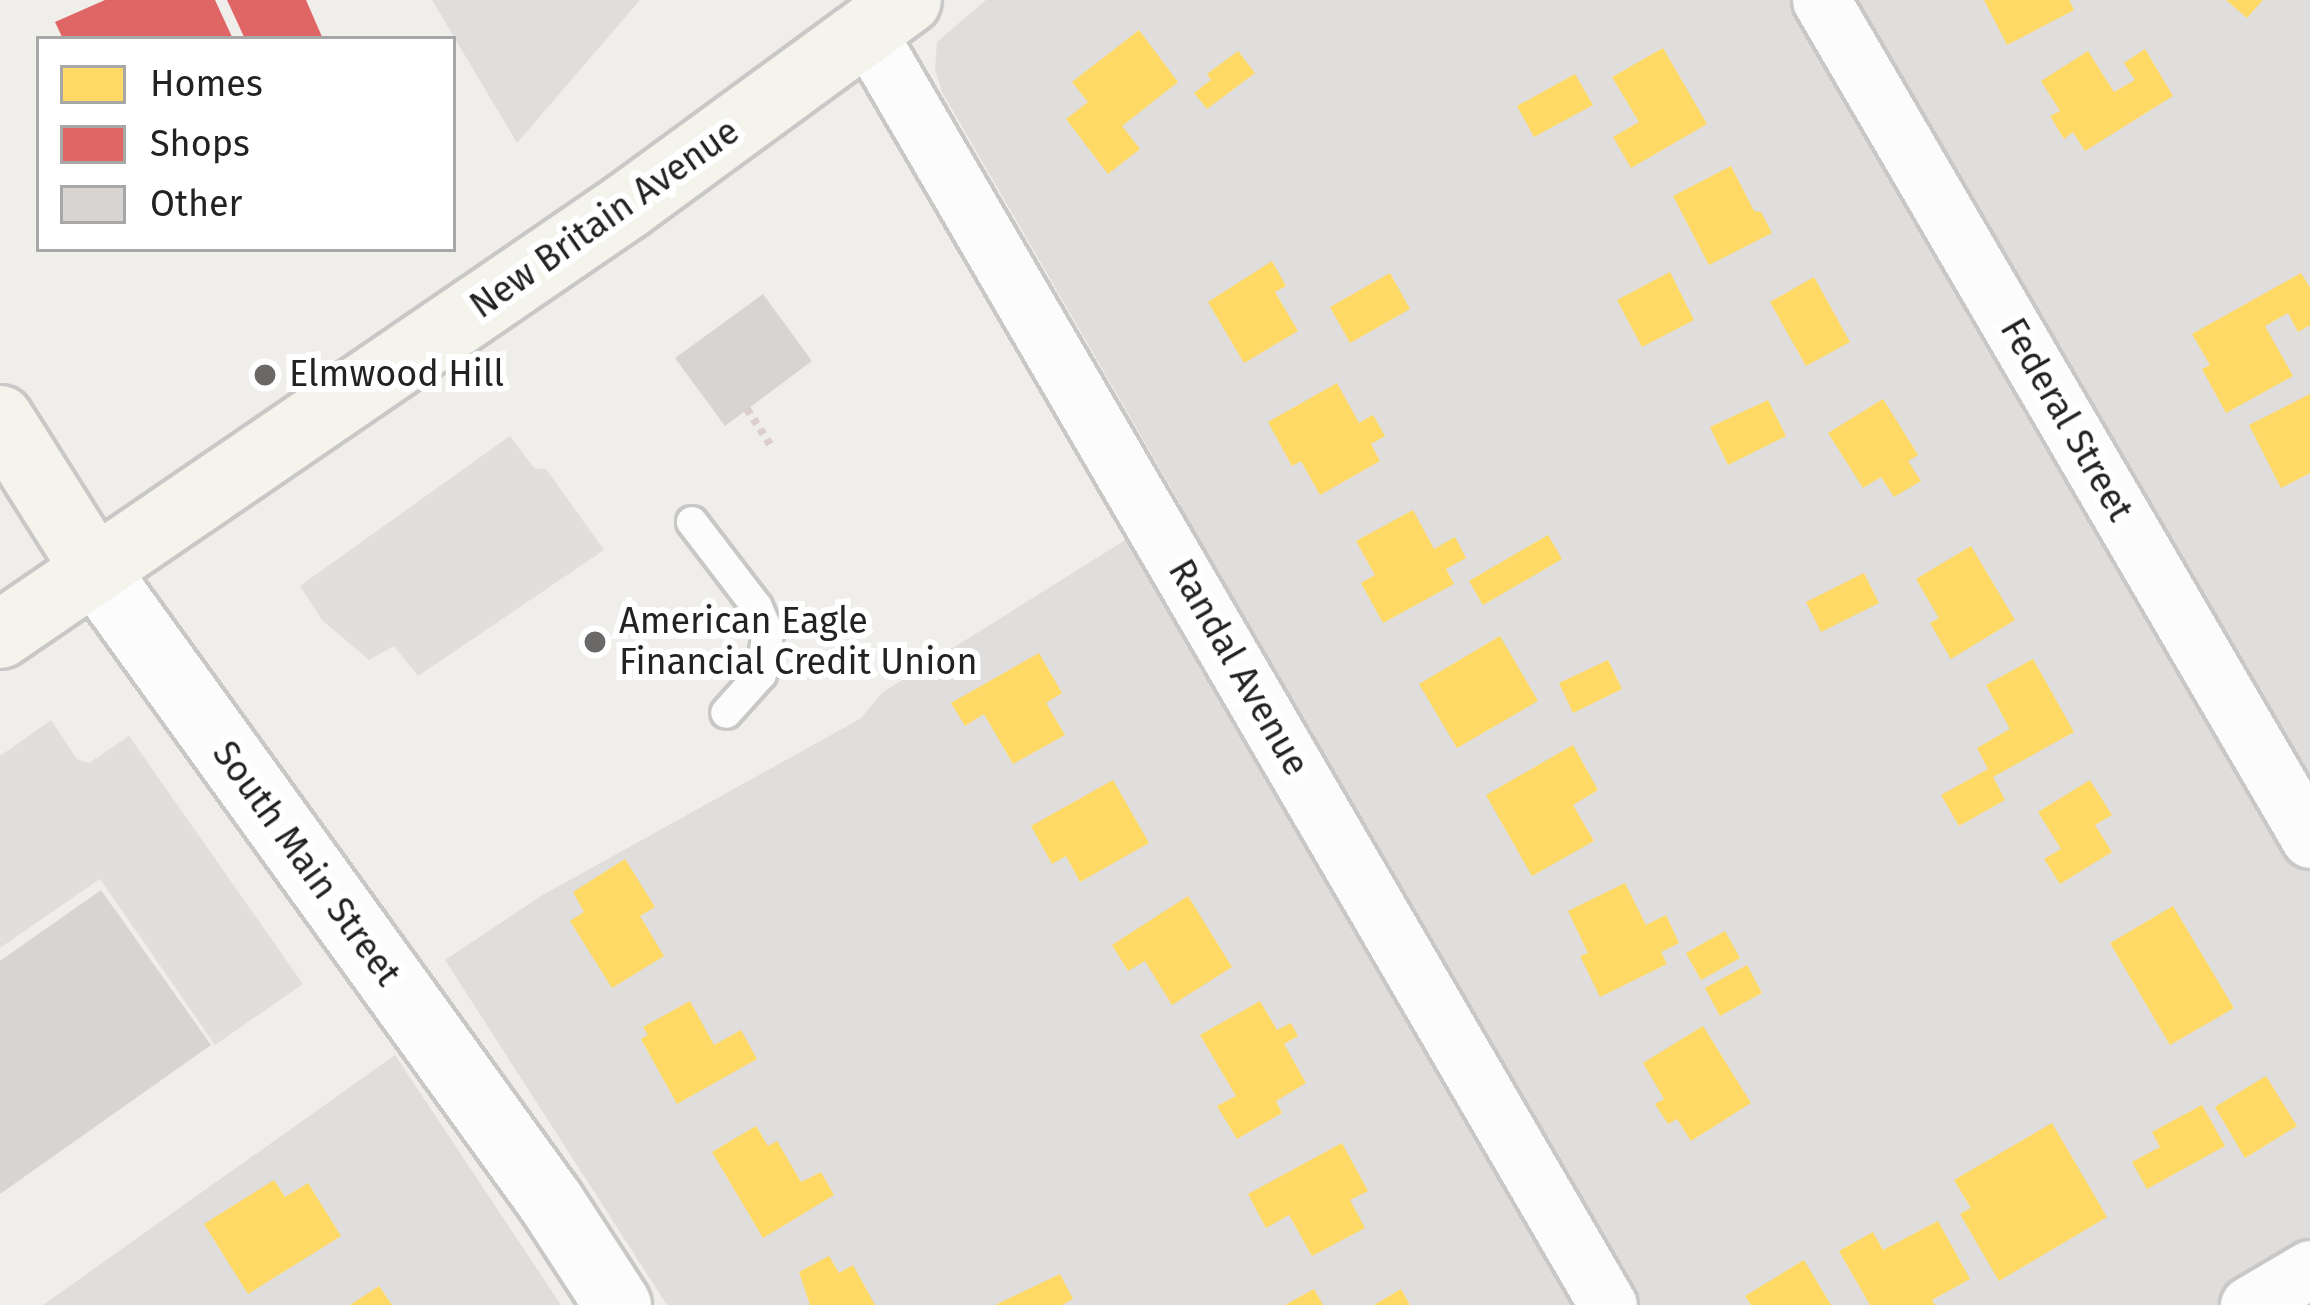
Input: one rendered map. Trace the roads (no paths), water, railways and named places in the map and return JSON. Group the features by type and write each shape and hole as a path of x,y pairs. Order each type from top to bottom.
{"main road":[{"name":"New Britain Avenue","path":"0,635 627,206 887,16"},
{"name":"South Main Street","path":"0,419 94,570"}],"street":[{"name":"Federal Street","path":"1821,0 2310,839"},
{"name":"Randal Avenue","path":"887,16 1608,1305"},
{"name":"South Main Street","path":"94,570 551,1202 618,1305"},
{"path":"2249,1305 2310,1269"}],"lane":[{"path":"692,522 757,607 768,633 760,674 726,713"}],"place":[{"name":"Elmwood Hill","path":"265,375"},
{"name":"American Eagle Financial Credit Union","path":"595,642"}]}
